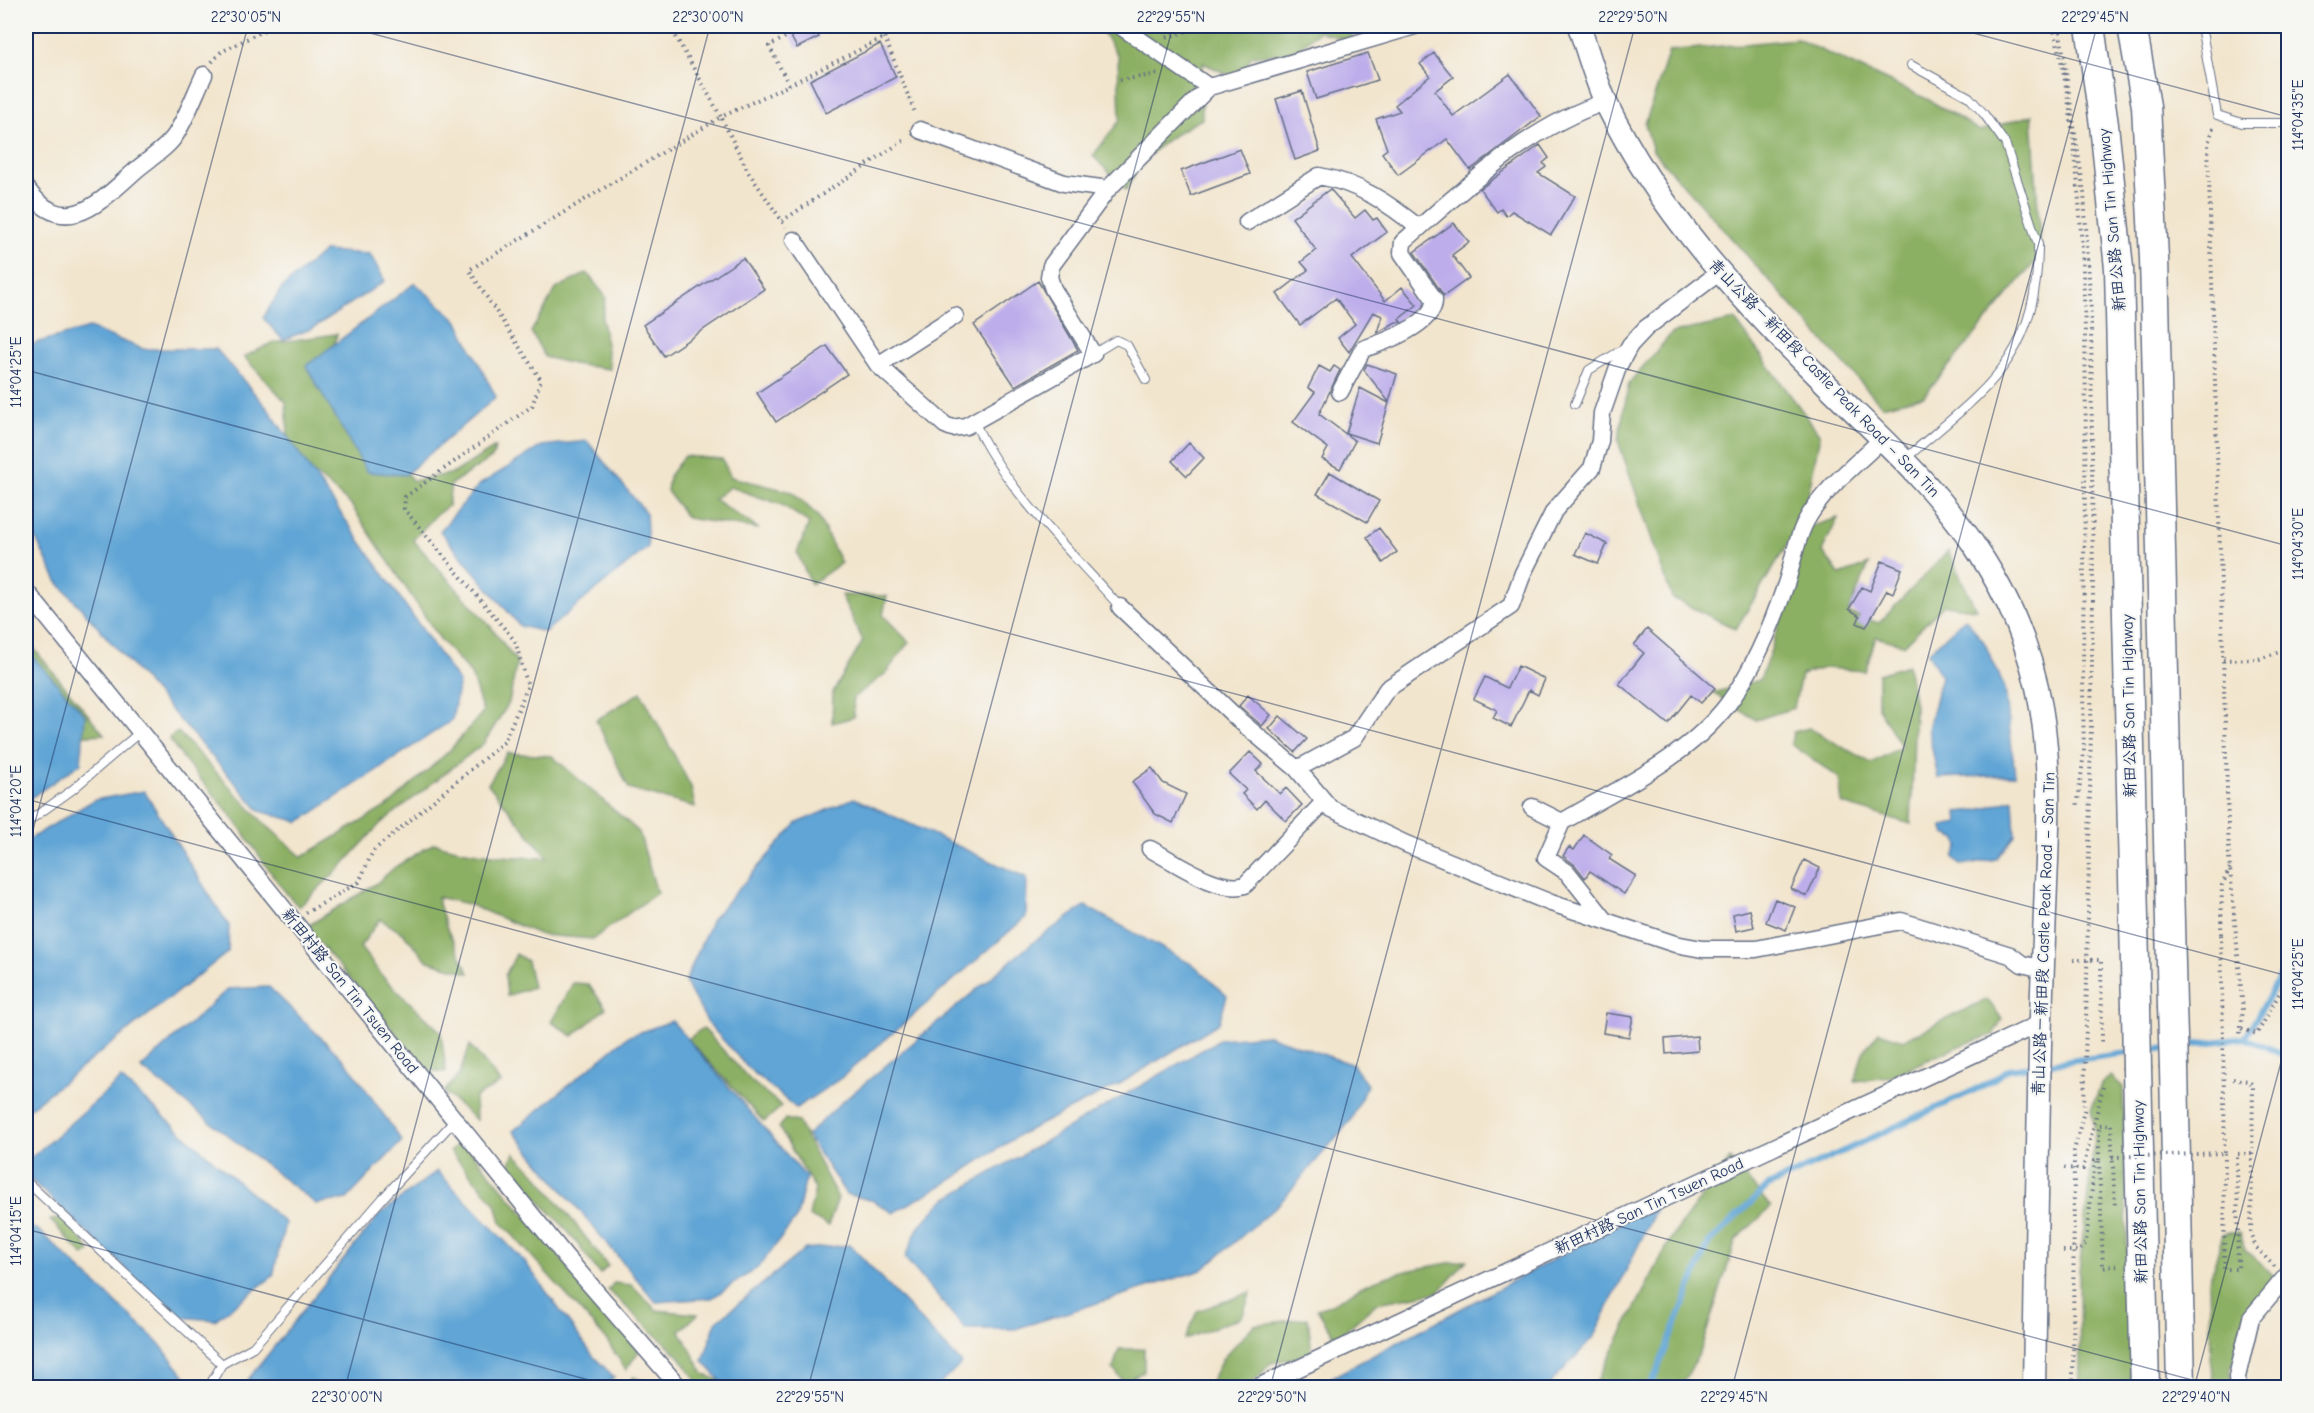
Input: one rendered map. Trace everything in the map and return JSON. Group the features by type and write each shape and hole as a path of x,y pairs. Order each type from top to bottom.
{"highway":[{"name":"新田公路 San Tin Highway","path":"2090,26 2104,125 2119,268 2145,1388"},
{"path":"2132,26 2146,106 2154,258 2181,1388"}],"main road":[{"name":"青山公路－新田段 Castle Peak Road – San Tin","path":"1579,26 1606,102 1633,155 1658,195 1721,271 1802,360 1905,460 1952,515 1989,569 2016,622 2036,683 2048,747 2050,797 2038,1101 2034,1388"}],"street":[{"path":"1120,26 1209,87"},
{"path":"794,240 878,365 945,425 958,428 1093,354 1053,289 1049,277 1056,256 1108,189 1209,87 1415,26"},
{"path":"26,188 37,204 55,214 75,215 93,207 175,136 204,75"},
{"path":"1340,392 1363,349 1389,340 1426,318 1432,310 1434,299 1402,253 1403,242 1536,133 1580,110 1606,102"},
{"path":"920,130 1064,183 1108,189"},
{"path":"1247,222 1319,176 1343,180 1382,199 1419,228"},
{"path":"1297,769 1354,738 1387,688 1511,606 1523,573 1554,511 1592,468 1600,441 1602,413 1618,367 1630,345 1646,328 1721,271"},
{"path":"878,365 955,316"},
{"path":"1607,922 1567,872 1546,858 1562,822 1666,760 1695,739 1721,712 1746,675 1771,622 1808,518 1822,499 1883,438"},
{"name":"新田村路 San Tin Tsuen Road","path":"26,591 566,1257 680,1388"},
{"path":"1120,607 1240,721 1297,769 1330,808 1406,844 1551,903 1675,944 1729,951 1756,949 1901,921 2010,955 2022,964 2043,969"},
{"path":"1150,849 1221,886 1234,888 1245,885 1324,802"},
{"path":"1532,807 1562,822"},
{"name":"新田村路 San Tin Tsuen Road","path":"1256,1388 2041,1030"},
{"path":"2238,1388 2237,1377 2251,1318 2287,1276"}],"lane":[{"path":"2201,26 2217,115 2242,123 2289,123"},
{"path":"1905,460 1985,390 2008,361 2021,337 2029,313 2035,291 2038,260 2038,244 2005,143 1970,97 1911,65"},
{"path":"1093,354 1116,340 1122,342 1127,345 1146,380"},
{"path":"1575,404 1589,370 1630,345"},
{"path":"974,421 994,458 1022,496 1120,607"},
{"path":"26,823 72,790 140,732"},
{"path":"208,1388 222,1364 253,1347 382,1198 455,1120"},
{"path":"26,1181 222,1364"}],"path":[{"path":"204,75 221,52 272,26"},
{"path":"670,26 721,117 749,173 794,240"},
{"path":"789,85 769,46 806,26"},
{"path":"782,220 920,130 908,92 880,26"},
{"path":"1167,38 1206,26"},
{"path":"1231,26 1242,26"},
{"path":"2053,26 2064,79 2079,195 2084,287 2084,752 2077,809"},
{"path":"2059,26 2084,193 2091,311 2093,595 2087,976 2084,1111 2074,1151 2073,1388"},
{"path":"293,921 359,882 373,851 504,742 528,686 514,641 404,509 405,497 532,406 541,380 469,270 721,117 885,37"},
{"path":"2217,115 2208,144 2230,868 2243,1010 2242,1031 2256,1035 2289,978"},
{"path":"2223,660 2259,659 2289,649"},
{"path":"2230,868 2222,885 2221,934 2225,1153 2224,1269 2238,1269 2237,1154 2252,1154"},
{"path":"2073,960 2101,960 2102,1041"},
{"path":"2233,1079 2249,1081 2253,1086 2249,1218 2251,1236 2256,1247 2287,1276"},
{"path":"2064,1168 2083,1169 2103,1087"},
{"path":"2115,1212 2111,1124 2099,1125 2103,1268 2117,1267 2117,1256"},
{"path":"2112,1157 2225,1153"},
{"path":"2063,1251 2083,1249 2086,1243 2095,1161 2100,1161"}],"green space":[{"path":"1099,26 1361,26 1348,41 1319,31 1294,53 1251,56 1241,81 1203,63 1202,119 1167,140 1149,156 1126,190 1093,156 1120,120 1118,56"},
{"path":"1797,39 1929,100 1980,131 2032,115 2041,255 1924,396 1882,406 1653,151 1645,124 1669,51"},
{"path":"587,273 606,297 602,319 610,369 573,364 545,357 531,332 556,289"},
{"path":"1735,320 1820,435 1804,517 1736,629 1672,598 1618,441 1629,383 1672,333"},
{"path":"337,334 328,370 363,420 413,481 454,473 495,447 493,457 451,484 448,506 436,515 413,540 491,627 517,662 509,703 484,743 380,824 340,868 299,907 275,879 232,817 169,738 178,732 263,822 302,857 389,805 449,751 483,712 471,674 440,639 351,505 289,452 286,402 244,357 272,343"},
{"path":"684,456 722,459 731,477 792,492 818,516 841,563 811,584 797,553 809,523 782,505 730,487 714,499 759,529 687,518 667,491 669,476"},
{"path":"1838,518 1822,551 1840,575 1869,564 1848,613 1879,623 1948,551 1976,609 1944,605 1904,645 1876,637 1865,671 1824,668 1801,675 1794,708 1756,720 1713,693 1760,680 1773,644 1806,528"},
{"path":"841,595 887,596 883,615 909,642 885,674 853,698 854,717 832,723 833,692 863,641"},
{"path":"26,639 104,734 60,737 26,696"},
{"path":"1908,665 1915,706 1911,824 1842,804 1839,778 1791,744 1793,732 1809,728 1871,763 1902,747 1878,708 1878,674"},
{"path":"641,692 691,787 695,807 629,789 596,720"},
{"path":"507,753 552,756 639,832 657,893 593,939 541,935 468,904 437,897 446,927 469,973 428,961 404,934 380,919 360,947 383,977 441,1032 446,1072 427,1070 306,927 377,883 395,867 434,843 491,855 548,858 488,784"},
{"path":"516,954 527,961 533,987 507,996 505,976"},
{"path":"573,983 588,984 606,1008 573,1036 551,1022"},
{"path":"1987,999 2002,1019 1993,1035 1959,1046 1889,1077 1855,1081 1863,1052 1879,1032 1903,1040"},
{"path":"703,1028 751,1081 782,1106 764,1122 688,1039"},
{"path":"470,1045 501,1083 475,1097 476,1120 444,1092 459,1075"},
{"path":"2111,1076 2123,1087 2131,1387 2080,1388 2079,1271 2095,1133 2091,1109 2101,1084"},
{"path":"785,1119 798,1122 838,1198 828,1226 809,1216 815,1189 779,1128"},
{"path":"462,1140 639,1351 626,1370 605,1338 501,1222 496,1204 450,1151"},
{"path":"514,1153 537,1175 608,1266 600,1274 567,1230 508,1168"},
{"path":"1730,1159 1771,1207 1736,1240 1700,1352 1681,1387 1593,1388 1672,1237"},
{"path":"67,1217 90,1251 84,1256 50,1220"},
{"path":"2240,1232 2245,1250 2274,1276 2247,1310 2231,1369 2232,1387 2212,1387 2209,1282 2223,1234"},
{"path":"1467,1260 1439,1292 1377,1303 1336,1339 1317,1309 1330,1305 1367,1284 1391,1275"},
{"path":"614,1283 632,1285 656,1310 698,1314 680,1331 704,1374 733,1387 701,1387 680,1357 608,1290"},
{"path":"1251,1292 1242,1317 1185,1339 1197,1311"},
{"path":"1308,1318 1312,1354 1271,1363 1250,1386 1210,1383 1223,1358 1254,1325"},
{"path":"1119,1349 1144,1349 1144,1371 1124,1382 1113,1369"},
{"path":"633,1377 659,1387 631,1387"}],"water":[{"path":"324,251 370,254 385,281 313,328 283,340 263,318 281,289"},
{"path":"415,283 457,320 496,397 405,475 367,472 306,366"},
{"path":"89,328 143,349 216,349 268,409 459,682 452,720 299,822 260,811 57,581 26,519 26,353 35,343"},
{"path":"587,441 646,513 648,547 545,632 520,626 440,531 479,485 542,446"},
{"path":"1965,618 1984,642 2005,688 2015,775 1938,778 1928,729 1941,676 1928,653"},
{"path":"26,649 85,715 81,763 26,801"},
{"path":"144,791 229,926 228,952 26,1111 26,841 94,800"},
{"path":"854,798 1027,878 1026,917 841,1078 796,1108 748,1068 708,1023 685,982 712,919 797,823"},
{"path":"2013,799 2015,835 1996,859 1961,865 1954,857 1959,846 1957,839 1945,834 1942,826 1958,823 1957,812 1978,810"},
{"path":"1085,906 1195,966 1227,996 1219,1023 1118,1085 1019,1135 948,1182 893,1213 874,1201 846,1194 807,1135 841,1103 1036,940"},
{"path":"269,987 348,1064 402,1141 347,1199 316,1204 141,1068 228,989"},
{"path":"672,1021 806,1177 797,1217 759,1267 712,1298 656,1302 513,1131 627,1037"},
{"path":"1268,1035 1353,1065 1367,1085 1351,1120 1279,1204 1202,1270 1015,1329 965,1329 905,1258 918,1228 944,1200 1221,1039"},
{"path":"121,1079 285,1223 273,1276 215,1320 177,1317 26,1175 26,1162"},
{"path":"437,1171 525,1262 593,1356 614,1377 605,1387 242,1387 379,1215"},
{"path":"1659,1203 1593,1338 1547,1387 1312,1388"},
{"path":"26,1226 38,1230 158,1342 187,1379 181,1387 26,1387"},
{"path":"850,1245 962,1364 936,1387 726,1387 703,1361 716,1322 805,1249"}],"building":[{"path":"803,26 813,26 819,37 797,48 789,33"},
{"path":"880,44 896,77 826,113 810,80"},
{"path":"1368,53 1378,80 1316,99 1307,72"},
{"path":"1434,53 1453,77 1435,91 1453,116 1510,74 1541,116 1470,170 1447,139 1398,175 1382,153 1387,149 1376,119 1400,111 1395,105 1430,76 1420,64"},
{"path":"1302,91 1320,151 1295,160 1276,99"},
{"path":"1540,145 1549,158 1543,163 1546,167 1538,173 1575,196 1551,235 1512,211 1506,216 1501,209 1497,212 1480,189"},
{"path":"1240,149 1250,174 1191,196 1181,171"},
{"path":"1330,189 1355,218 1365,210 1373,220 1377,218 1387,232 1352,258 1385,301 1402,287 1417,305 1399,319 1401,322 1396,322 1377,333 1382,316 1373,312 1349,352 1338,338 1355,324 1336,298 1300,325 1277,294 1308,270 1301,262 1316,250 1292,218"},
{"path":"1454,223 1469,242 1452,255 1469,278 1444,296 1414,252"},
{"path":"743,258 764,289 664,356 643,325"},
{"path":"1038,281 1078,350 1015,386 974,325"},
{"path":"827,346 847,374 776,422 757,393"},
{"path":"1367,364 1397,374 1389,402 1364,370"},
{"path":"1319,366 1330,372 1334,366 1340,370 1319,414 1355,441 1340,469 1322,459 1328,448 1293,422 1315,392 1308,388"},
{"path":"1360,388 1389,403 1377,443 1346,433"},
{"path":"1189,443 1204,458 1187,476 1172,461"},
{"path":"1330,472 1379,501 1367,522 1317,494"},
{"path":"1379,528 1397,552 1383,563 1367,537"},
{"path":"1585,533 1607,544 1598,564 1575,554"},
{"path":"1882,561 1902,569 1893,593 1887,590 1866,627 1857,623 1860,616 1849,609 1862,587 1870,591"},
{"path":"1647,629 1715,688 1701,703 1691,695 1668,724 1619,684 1644,653 1634,645"},
{"path":"1518,666 1545,679 1538,695 1529,690 1511,727 1493,718 1497,710 1474,699 1485,677 1507,688"},
{"path":"1248,695 1271,715 1262,726 1239,706"},
{"path":"1280,716 1307,739 1295,752 1269,729"},
{"path":"1250,752 1263,764 1256,771 1280,794 1286,788 1302,805 1286,821 1265,800 1257,809 1242,794 1246,790 1229,774"},
{"path":"1152,768 1163,783 1186,794 1173,823 1155,814 1132,782"},
{"path":"1584,835 1612,855 1609,859 1636,876 1624,894 1590,871 1585,878 1575,865 1563,856 1569,847 1574,850"},
{"path":"1804,860 1820,868 1807,896 1791,889"},
{"path":"1775,899 1795,907 1786,930 1766,922"},
{"path":"1750,910 1754,927 1736,931 1733,914"},
{"path":"1606,1013 1633,1017 1629,1037 1603,1033"},
{"path":"1697,1036 1698,1051 1666,1054 1665,1039"}],"waterway":[{"path":"2180,1046 2245,1038 2288,963"},
{"path":"2245,1038 2288,1056"},
{"path":"2145,1051 2167,1048"},
{"path":"1650,1388 1708,1244 1768,1186 1981,1087 2009,1069 2128,1053"}]}
